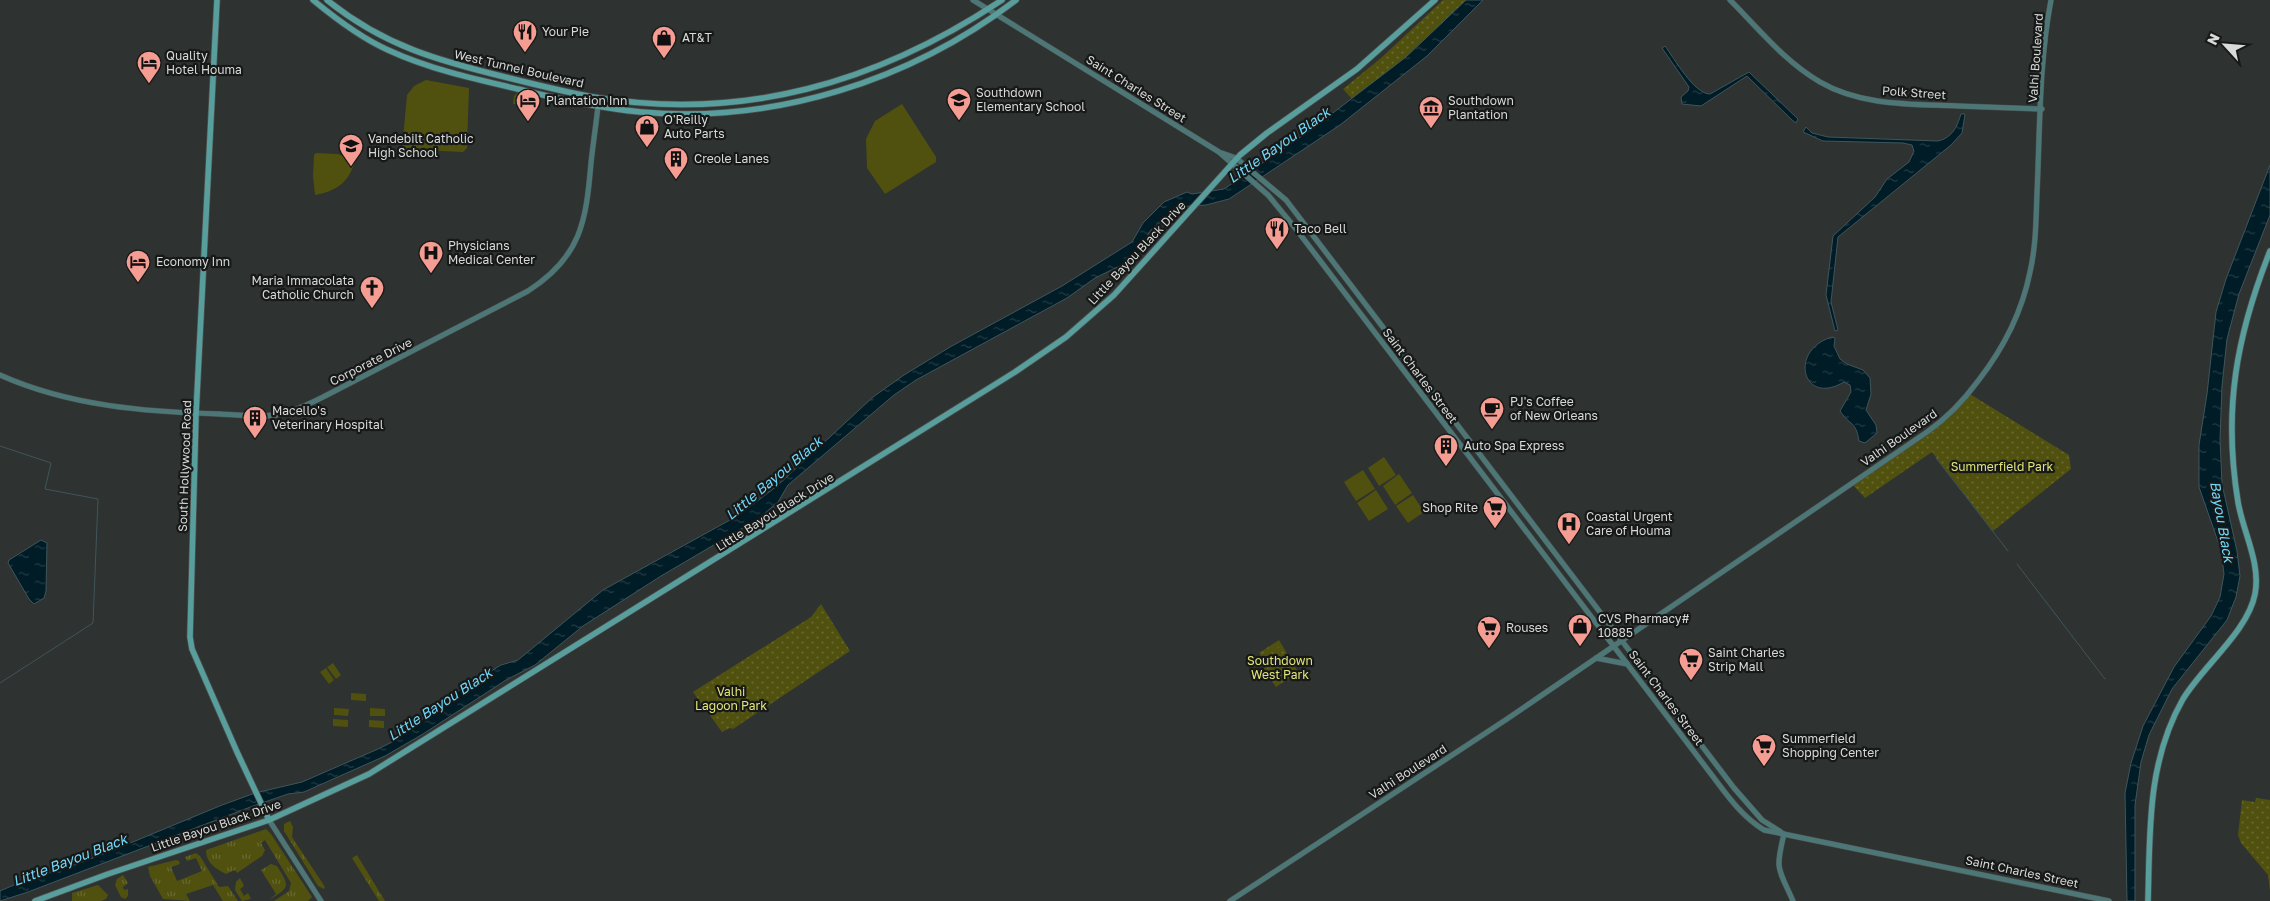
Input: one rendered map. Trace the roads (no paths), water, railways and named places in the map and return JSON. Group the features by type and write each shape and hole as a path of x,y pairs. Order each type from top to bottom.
{"main road":[{"name":"South Hollywood Road","path":"216,0 196,414 190,637 192,649 269,820"},
{"name":"West Tunnel Boulevard","path":"313,0 362,36 387,50 446,71 598,106 640,112 696,113 754,108 824,95 908,65 936,52 1016,0"},
{"name":"West Tunnel Boulevard","path":"326,0 369,29 424,56 595,97 641,102 694,103 767,97 813,88 868,71 945,36 1002,0"},
{"name":"Little Bayou Black Drive","path":"35,901 108,874 269,820 369,774 798,509 1036,359 1076,330 1114,295 1234,160 1267,133 1357,69 1434,0"},
{"path":"514,88 526,87 531,83"},
{"path":"2148,901 2152,794 2162,747 2184,699 2207,666 2241,626 2251,609 2255,596 2254,566 2240,513 2235,472 2233,393 2244,324 2270,251"}],"street":[{"name":"Saint Charles Street","path":"973,0 1234,160 1243,169 1288,218 1739,810 1751,822 1764,830 2109,901"},
{"name":"Polk Street","path":"1730,0 1768,41 1789,59 1821,82 1836,89 1882,102 2042,109"},
{"name":"Valhi Boulevard","path":"1230,901 1507,719 1933,428 1969,393 1987,371 2012,327 2030,273 2036,225 2045,43 2051,0"},
{"name":"Corporate Drive","path":"0,375 33,388 77,400 159,413 266,416 281,414 304,406 538,285 565,259 585,219 598,106 595,97"},
{"name":"Saint Charles Street","path":"1243,169 1261,178 1286,200 1754,812 1762,820 1784,834"},
{"path":"1596,658 1628,664"},
{"name":"South Hollywood Road","path":"269,820 321,901"},
{"path":"1784,834 1777,862 1778,870 1793,901"}],"water":[{"path":"1466,0 1483,0 1427,56 1340,125 1229,199 1206,205 1177,207 1151,230 1148,234 1147,247 1130,261 1095,278 1067,298 916,380 894,395 788,485 778,502 758,519 661,576 583,626 535,665 506,680 423,734 385,756 304,792 288,794 253,806 0,901 0,891 23,881 72,866 255,793 302,782 398,739 455,693 501,665 518,660 603,590 739,515 777,486 873,397 904,375 950,347 1062,286 1132,242 1143,223 1164,202 1187,192 1192,194 1224,189 1308,132 1406,57"},
{"path":"1665,46 1691,82 1697,88 1710,94 1749,72 1798,119 1796,123 1747,76 1701,106 1682,104 1681,97 1688,91 1689,87 1662,48"},
{"path":"1961,114 1965,114 1962,133 1951,145 1838,237 1831,302 1838,330 1835,331 1826,295 1833,236 1875,197 1887,179 1909,162 1914,151 1912,145 1903,143 1823,141 1803,132 1806,127 1812,133 1828,137 1938,141 1950,135 1958,123"},
{"name":"Bayou Black","path":"2270,165 2270,215 2239,294 2227,339 2222,386 2220,439 2222,484 2237,551 2240,576 2236,597 2227,620 2172,689 2149,735 2141,762 2135,805 2135,901 2127,901 2125,793 2131,763 2143,726 2174,667 2211,616 2220,597 2224,574 2221,550 2199,487 2199,445 2216,312 2226,279"},
{"path":"1832,337 1835,338 1834,346 1840,359 1863,370 1870,378 1871,394 1866,410 1876,425 1877,433 1865,443 1859,441 1856,430 1840,411 1851,392 1850,385 1844,382 1830,388 1818,387 1810,382 1806,374 1805,364 1809,353 1818,344"},
{"path":"41,540 47,543 46,591 44,598 34,604 29,599 8,563 9,560"}],"waterway":[{"path":"0,446 51,463 45,489 98,499 93,623 0,683"},
{"path":"1936,458 2008,551"},
{"path":"2017,564 2105,679"}],"place":[{"name":"Your Pie","path":"525,53"},
{"name":"AT&T","path":"664,59"},
{"name":"Quality Hotel Houma","path":"149,84"},
{"name":"Southdown Elementary School","path":"959,121"},
{"name":"Plantation Inn","path":"528,122"},
{"name":"Southdown Plantation","path":"1431,129"},
{"name":"O'Reilly Auto Parts","path":"647,148"},
{"name":"Vandebilt Catholic High School","path":"351,167"},
{"name":"Creole Lanes","path":"676,180"},
{"name":"Taco Bell","path":"1277,250"},
{"name":"Physicians Medical Center","path":"431,274"},
{"name":"Economy Inn","path":"138,283"},
{"name":"Maria Immacolata Catholic Church","path":"372,309"},
{"name":"PJ's Coffee of New Orleans","path":"1492,430"},
{"name":"Macello's Veterinary Hospital","path":"255,439"},
{"name":"Auto Spa Express","path":"1446,467"},
{"name":"Shop Rite","path":"1495,529"},
{"name":"Coastal Urgent Care of Houma","path":"1569,545"},
{"name":"CVS Pharmacy# 10885","path":"1580,647"},
{"name":"Rouses","path":"1489,649"},
{"name":"Saint Charles Strip Mall","path":"1691,681"},
{"name":"Summerfield Shopping Center","path":"1764,767"}],"water label":[{"name":"Little Bayou Black","path":"1279,145"},
{"name":"Little Bayou Black","path":"774,478"},
{"name":"Little Bayou Black","path":"440,704"},
{"name":"Little Bayou Black","path":"70,860"}],"park label":[{"name":"Summerfield Park","path":"2002,467"},
{"name":"Southdown West Park","path":"1280,668"},
{"name":"Valhi Lagoon Park","path":"731,699"}]}
